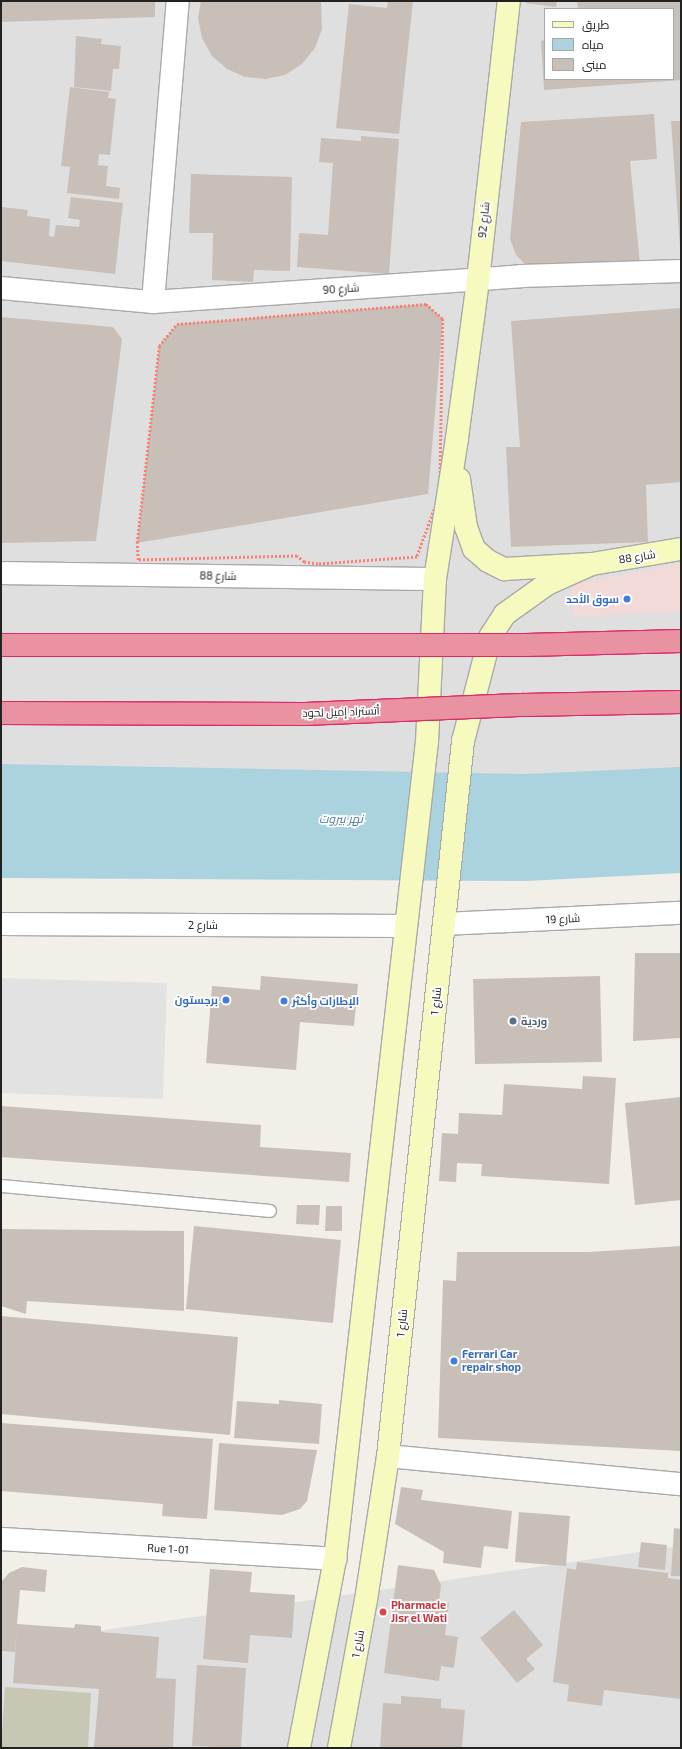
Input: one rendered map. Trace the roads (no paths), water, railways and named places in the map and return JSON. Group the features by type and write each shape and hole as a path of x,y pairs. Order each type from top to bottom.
{"highway":[{"path":"1,645 510,646 681,641"},
{"name":"أتستراد إميل لحود","path":"1,713 305,714 523,705 681,702"}],"main road":[{"name":"شارع 92","path":"457,438 478,280 509,1"},
{"path":"457,438 459,498 466,528 474,549 488,561 504,569 592,564"},
{"path":"299,1748 335,1559 408,898 427,742 434,579 457,438"},
{"name":"شارع 88","path":"592,564 681,549"},
{"name":"شارع 1","path":"339,1748 366,1600 388,1456 463,741 490,637 501,619 513,606 534,591 592,564"}],"street":[{"path":"152,302 178,1"},
{"name":"شارع 90","path":"1,288 152,302 521,276 681,271"},
{"name":"شارع 88","path":"1,573 434,579"},
{"name":"شارع 19","path":"444,924 681,913"},
{"name":"شارع 2","path":"1,924 405,926"},
{"path":"388,1456 681,1484"},
{"name":"Rue 1-01","path":"1,1540 335,1559"}],"lane":[{"path":"1,1186 270,1211"}],"water":[{"name":"نهر بيروت","path":"1,764 525,774 681,767 681,873 526,881 1,878"}],"place":[{"name":"سوق الأحد","path":"627,599"},
{"name":"برجستون","path":"226,1000"},
{"name":"الإطارات وأكثر","path":"284,1001"},
{"name":"وردية","path":"513,1021"},
{"name":"Ferrari Car repair shop","path":"454,1361"},
{"name":"Pharmacie Jisr el Wati","path":"383,1612"}]}
